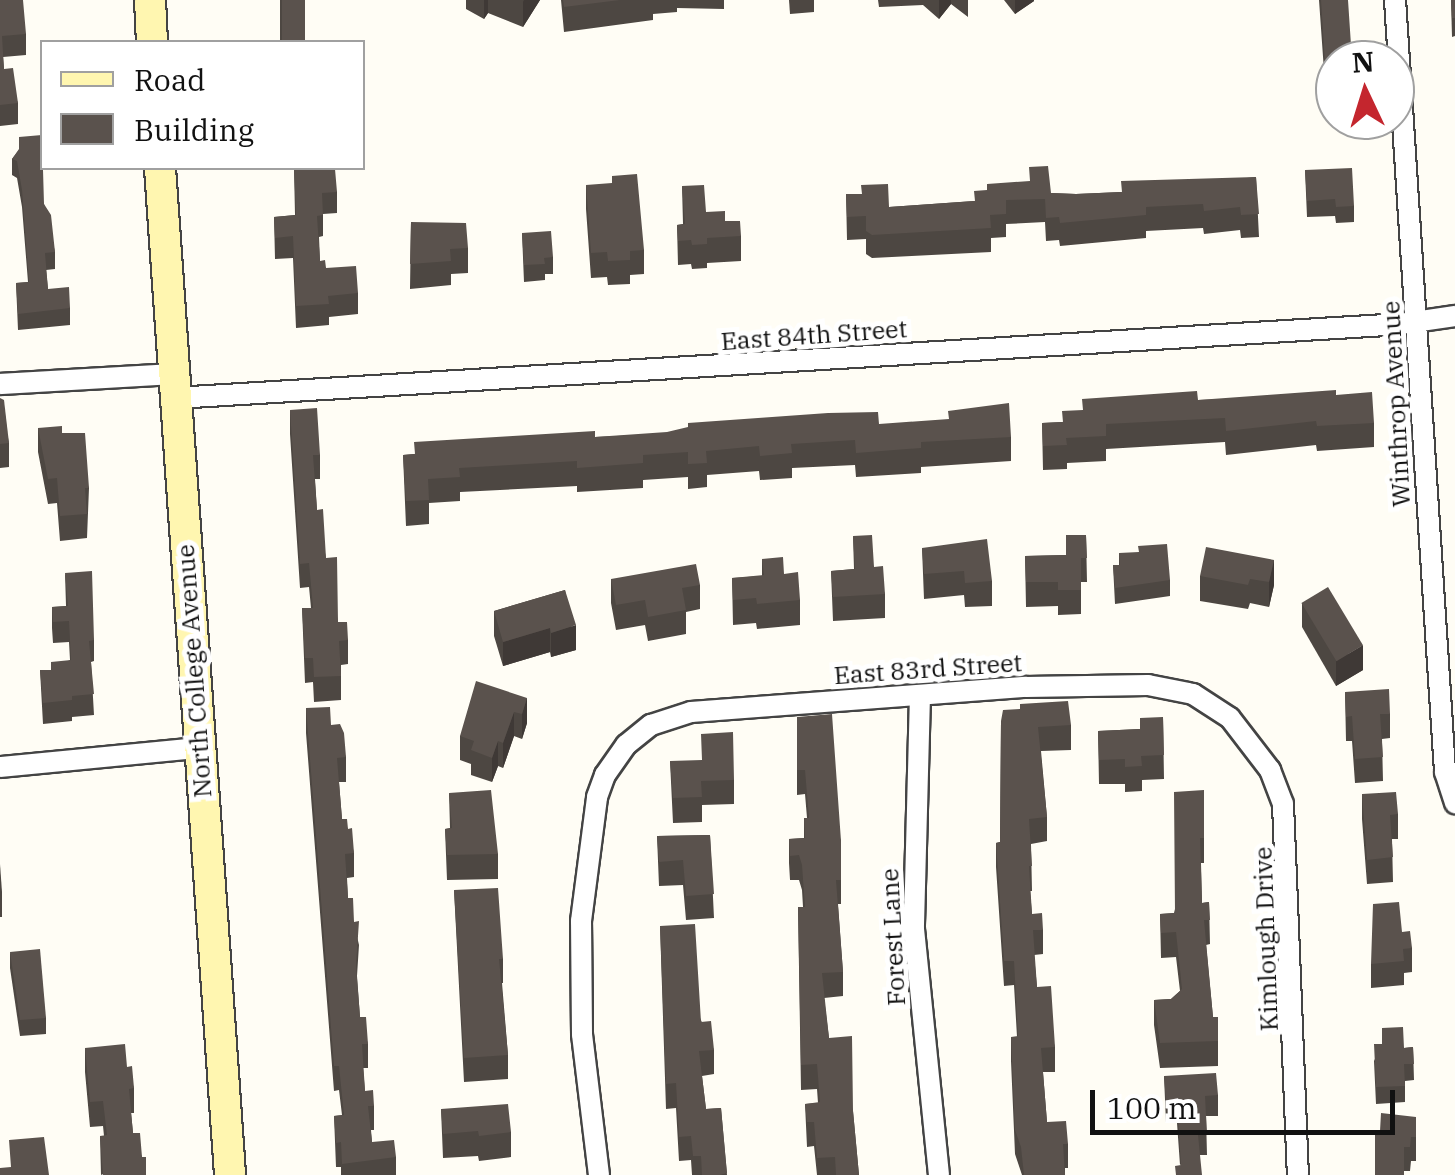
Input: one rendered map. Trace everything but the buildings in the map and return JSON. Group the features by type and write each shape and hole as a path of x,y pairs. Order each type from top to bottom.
{"main road":[{"path":"150,0 152,40"},
{"name":"North College Avenue","path":"160,170 230,1175"}],"street":[{"name":"Winthrop Avenue","path":"1395,0 1445,772 1455,804"},
{"name":"East 84th Street","path":"0,384 174,386 1455,316"},
{"name":"East 83rd Street","path":"599,1175 582,1034 582,901 598,792 609,767 651,725 690,712 1148,684 1194,694 1230,718"},
{"name":"Forest Lane","path":"920,695 914,928 939,1175"},
{"name":"Kimlough Drive","path":"1230,718 1270,770 1286,824 1298,1175"},
{"path":"0,767 199,748"}]}
